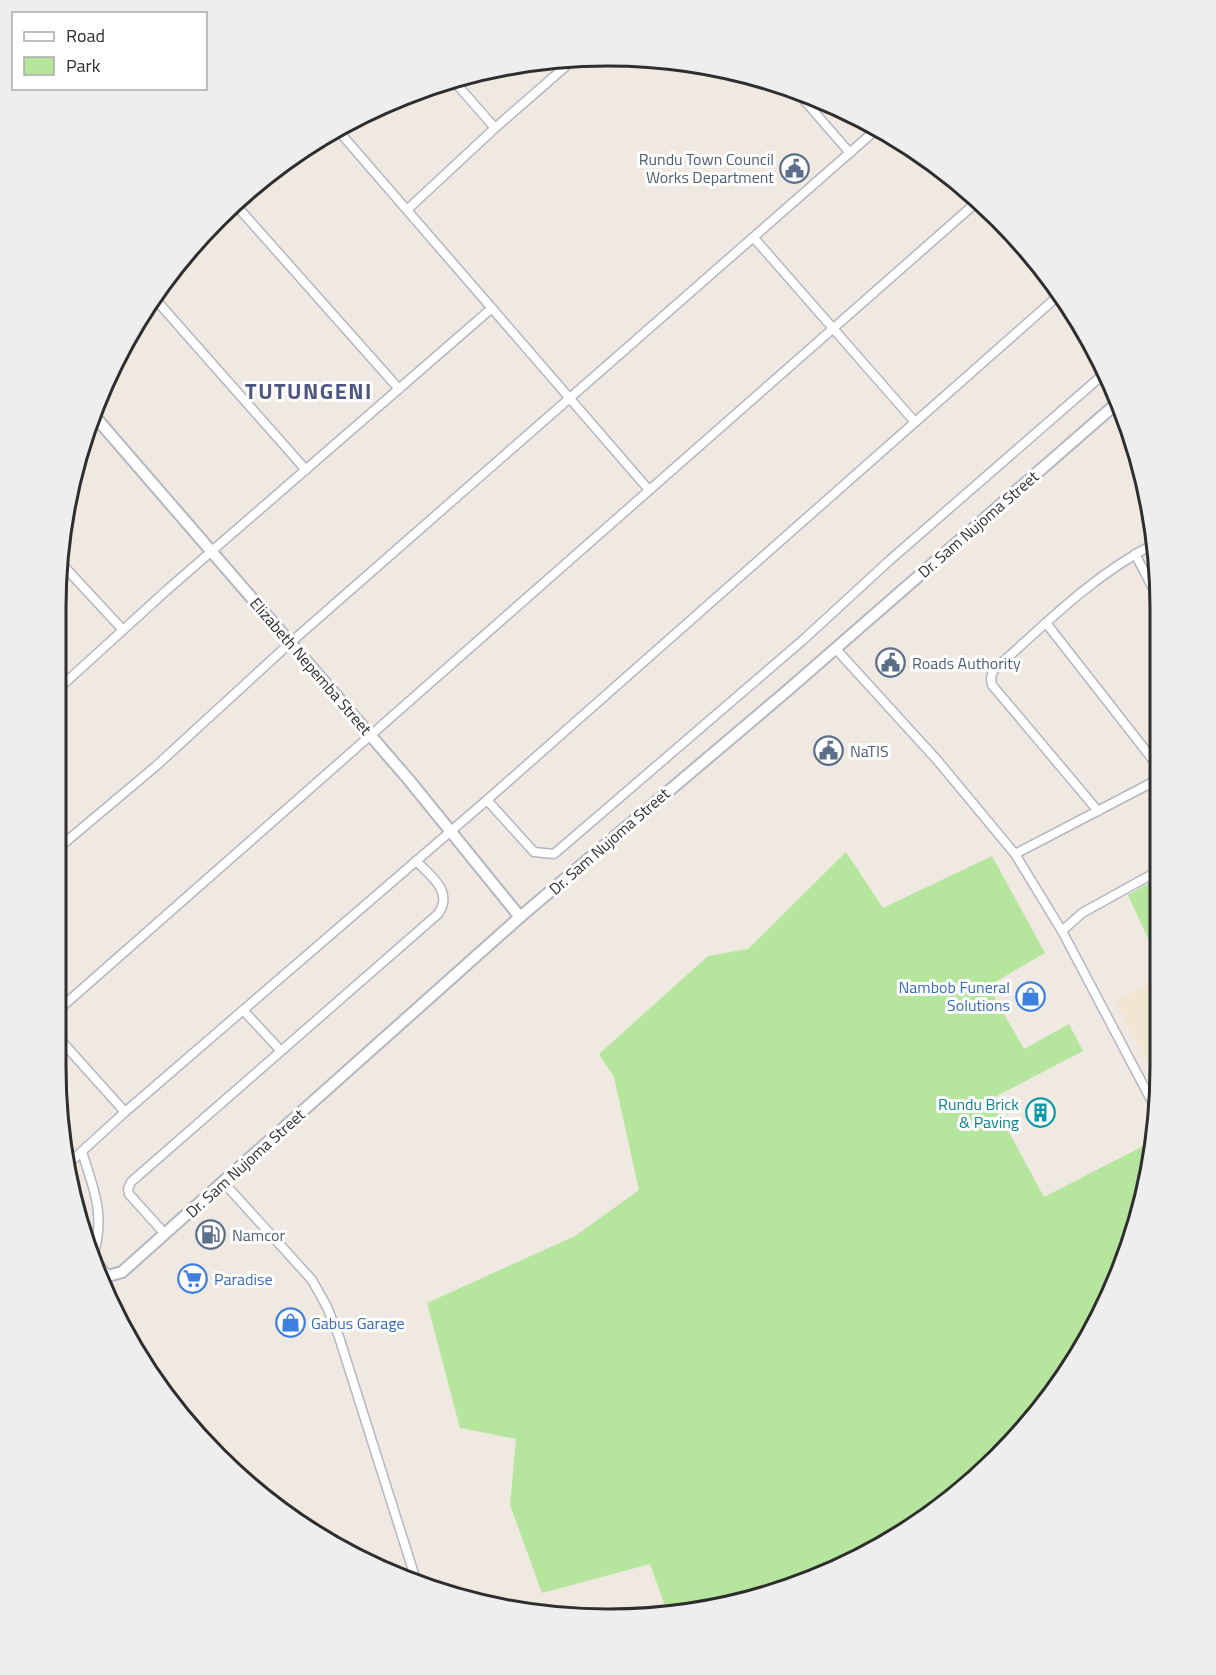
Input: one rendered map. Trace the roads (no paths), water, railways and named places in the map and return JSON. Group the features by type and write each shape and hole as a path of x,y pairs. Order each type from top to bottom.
{"street":[{"path":"408,209 564,68"},
{"path":"459,87 495,128"},
{"path":"808,104 850,153"},
{"path":"66,842 156,766 290,643 871,134"},
{"path":"343,136 649,490"},
{"path":"66,1003 971,207"},
{"path":"241,210 399,389"},
{"path":"754,238 914,421"},
{"path":"74,1159 125,1112 487,800 1054,300"},
{"path":"159,304 306,470"},
{"path":"66,682 492,308"},
{"path":"487,800 534,852 554,854 803,640 890,560 1099,378"},
{"name":"Dr. Sam Nujoma Street","path":"108,1277 122,1272 520,917 1112,408"},
{"name":"Elizabeth Nepemba Street","path":"99,422 370,735 520,917"},
{"path":"1098,811 992,685 991,678 993,671 1087,588 1146,548"},
{"path":"1135,554 1149,581"},
{"path":"67,570 123,630"},
{"path":"1046,623 1150,756"},
{"path":"835,648 937,760 1015,855 1062,931 1149,1096"},
{"path":"1015,855 1150,784"},
{"path":"165,1234 129,1194 128,1189 131,1182 438,914 443,907 444,895 441,888 416,861"},
{"path":"1062,931 1082,913 1150,875"},
{"path":"243,1010 281,1052"},
{"path":"66,1046 125,1112"},
{"path":"82,1152 99,1206 96,1245"},
{"path":"224,1183 312,1280 327,1307 339,1337 414,1573"}],"place":[{"name":"Rundu Town Council Works Department","path":"795,168"},
{"name":"Roads Authority","path":"891,663"},
{"name":"NaTIS","path":"829,751"},
{"name":"Nambob Funeral Solutions","path":"1031,996"},
{"name":"Rundu Brick & Paving","path":"1040,1113"},
{"name":"Namcor","path":"211,1235"},
{"name":"Paradise","path":"193,1279"},
{"name":"Gabus Garage","path":"290,1323"}],"district":[{"name":"TUTUNGENI","path":"309,391"}]}
